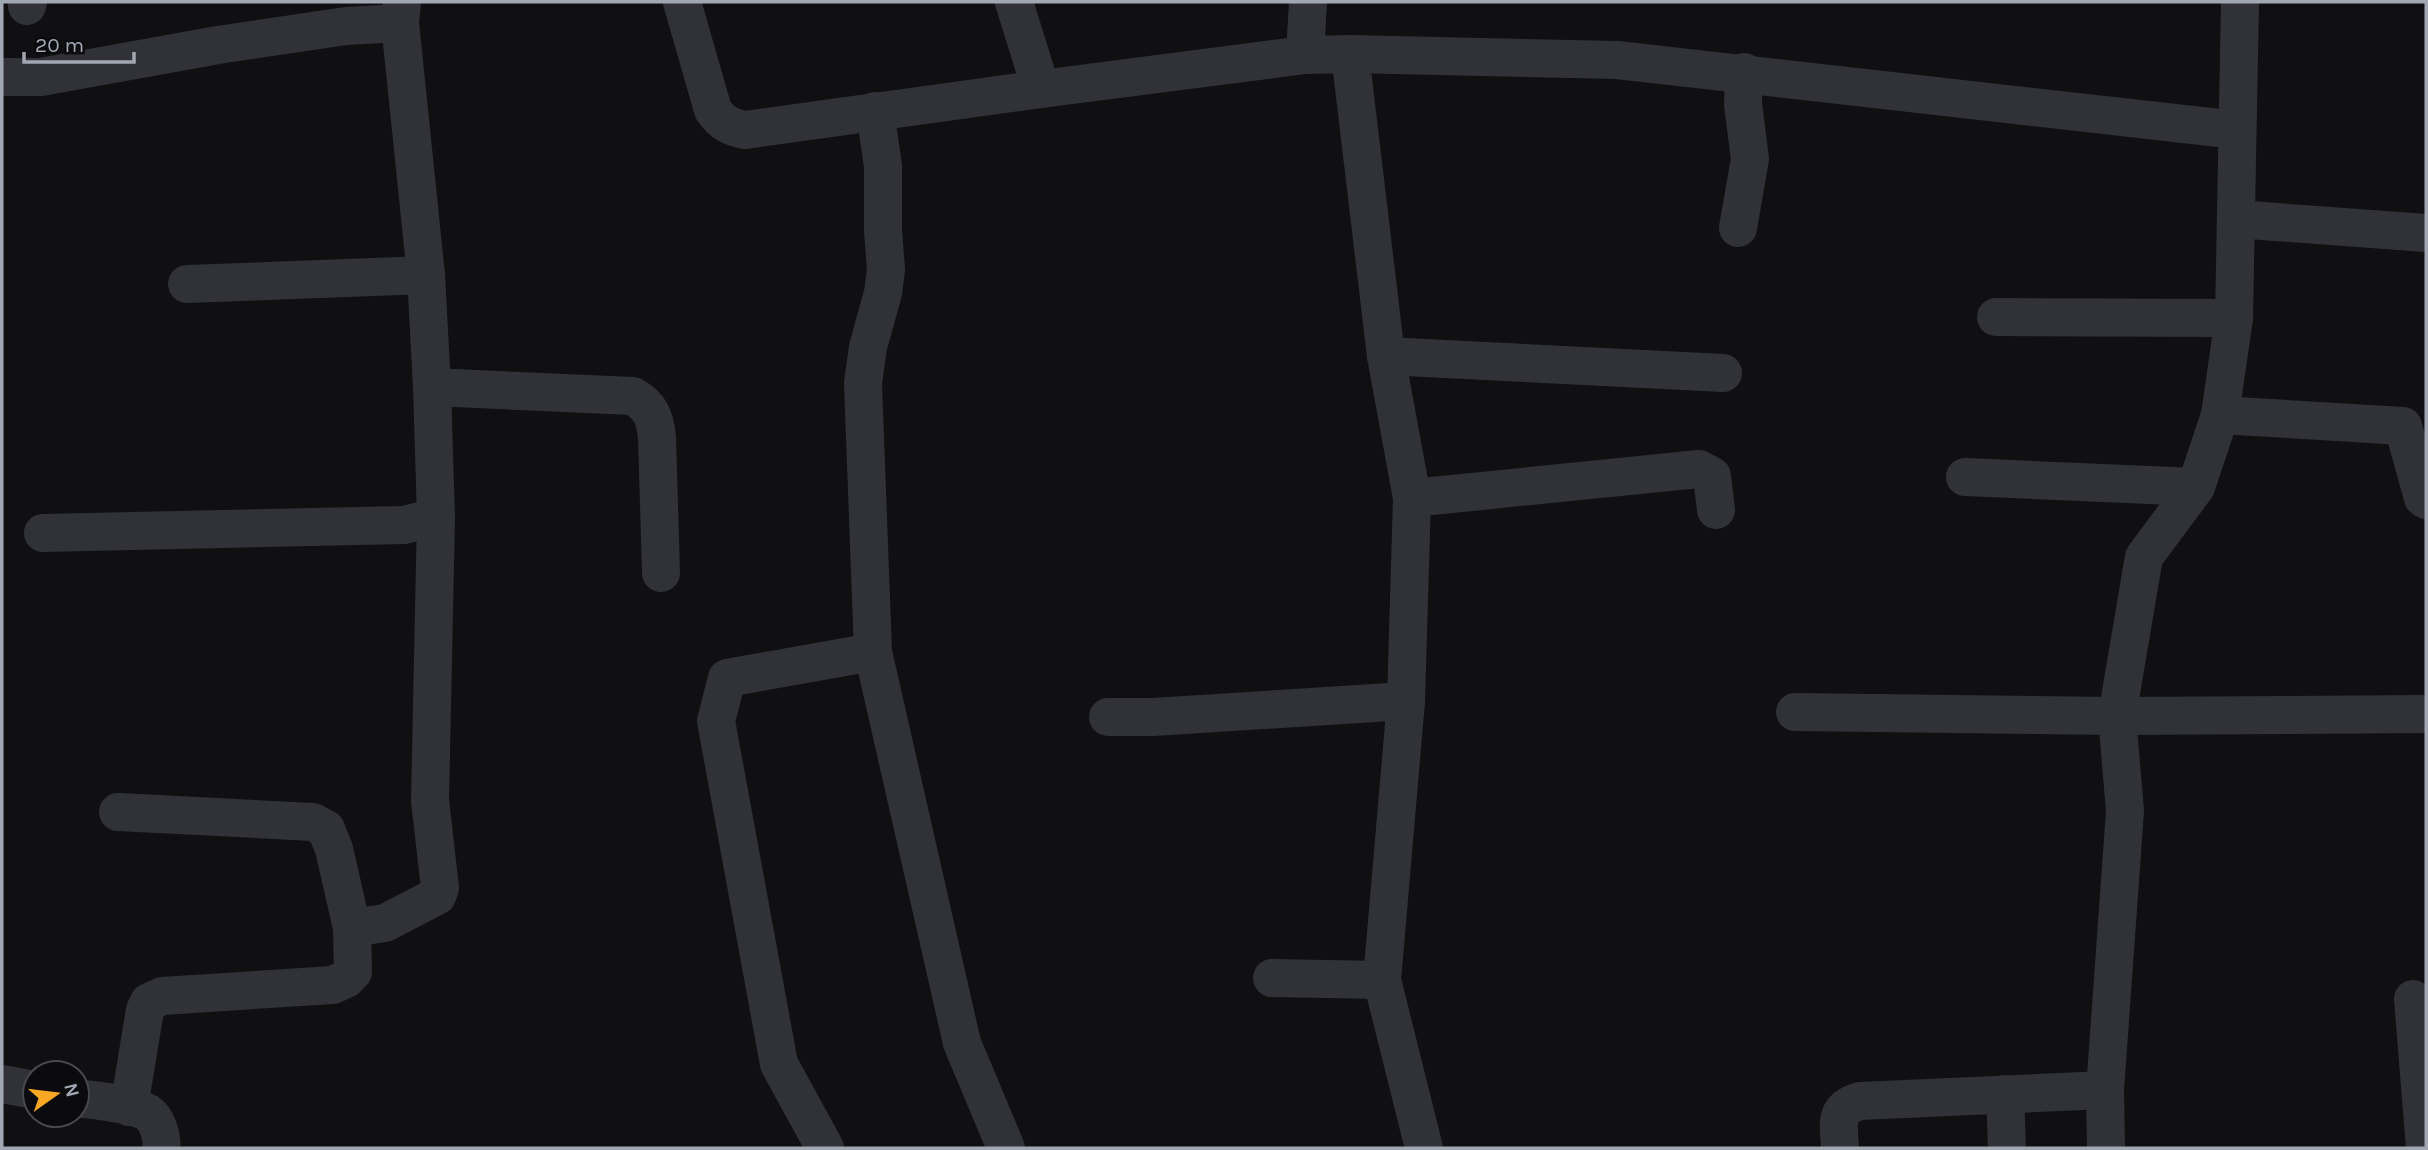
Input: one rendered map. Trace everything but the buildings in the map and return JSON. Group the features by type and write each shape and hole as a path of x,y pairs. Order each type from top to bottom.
{"street":[{"path":"682,2 713,110 720,121 730,127 745,130 1305,55 1350,54 1617,60 1744,72 2237,130"},
{"path":"1014,2 1041,89"},
{"path":"1305,55 1308,2"},
{"path":"2106,1148 2105,1090 2125,811 2117,716 2144,557 2196,487 2220,415 2234,318 2240,2"},
{"path":"2,77 41,77 346,26 401,13 426,275 432,387 436,517 430,788 440,888 437,896 385,923 352,928"},
{"path":"1350,54 1386,356 1412,498 1406,701 1382,980 1424,1148"},
{"path":"1738,228 1749,159 1744,72"},
{"path":"875,111 883,166 886,270 883,293 868,347 863,383 873,652 961,1043 1006,1148"},
{"path":"2236,219 2426,233"},
{"path":"187,284 426,275"},
{"path":"1996,317 2234,318"},
{"path":"1386,356 1723,373"},
{"path":"432,387 633,396 647,404 655,420 657,437 661,573"},
{"path":"2220,415 2403,426 2423,498 2426,500"},
{"path":"1412,498 1699,469 1712,475 1716,510"},
{"path":"1965,477 2196,487"},
{"path":"43,533 404,525 436,517"},
{"path":"825,1148 779,1064 716,721 727,678 873,652"},
{"path":"1108,717 1153,717 1406,701"},
{"path":"1794,712 2117,716 2426,714"},
{"path":"118,812 313,822 326,829 334,849 352,928 353,972 333,985 162,996 149,1002 145,1010 129,1107"},
{"path":"1272,978 1382,980"},
{"path":"2413,999 2425,1148"},
{"path":"2,1084 21,1087"},
{"path":"1840,1148 1840,1114 1846,1105 1860,1101 2105,1090"},
{"path":"2005,1094 2007,1148"},
{"path":"91,1100 129,1107 149,1114 158,1127 161,1148"}]}
